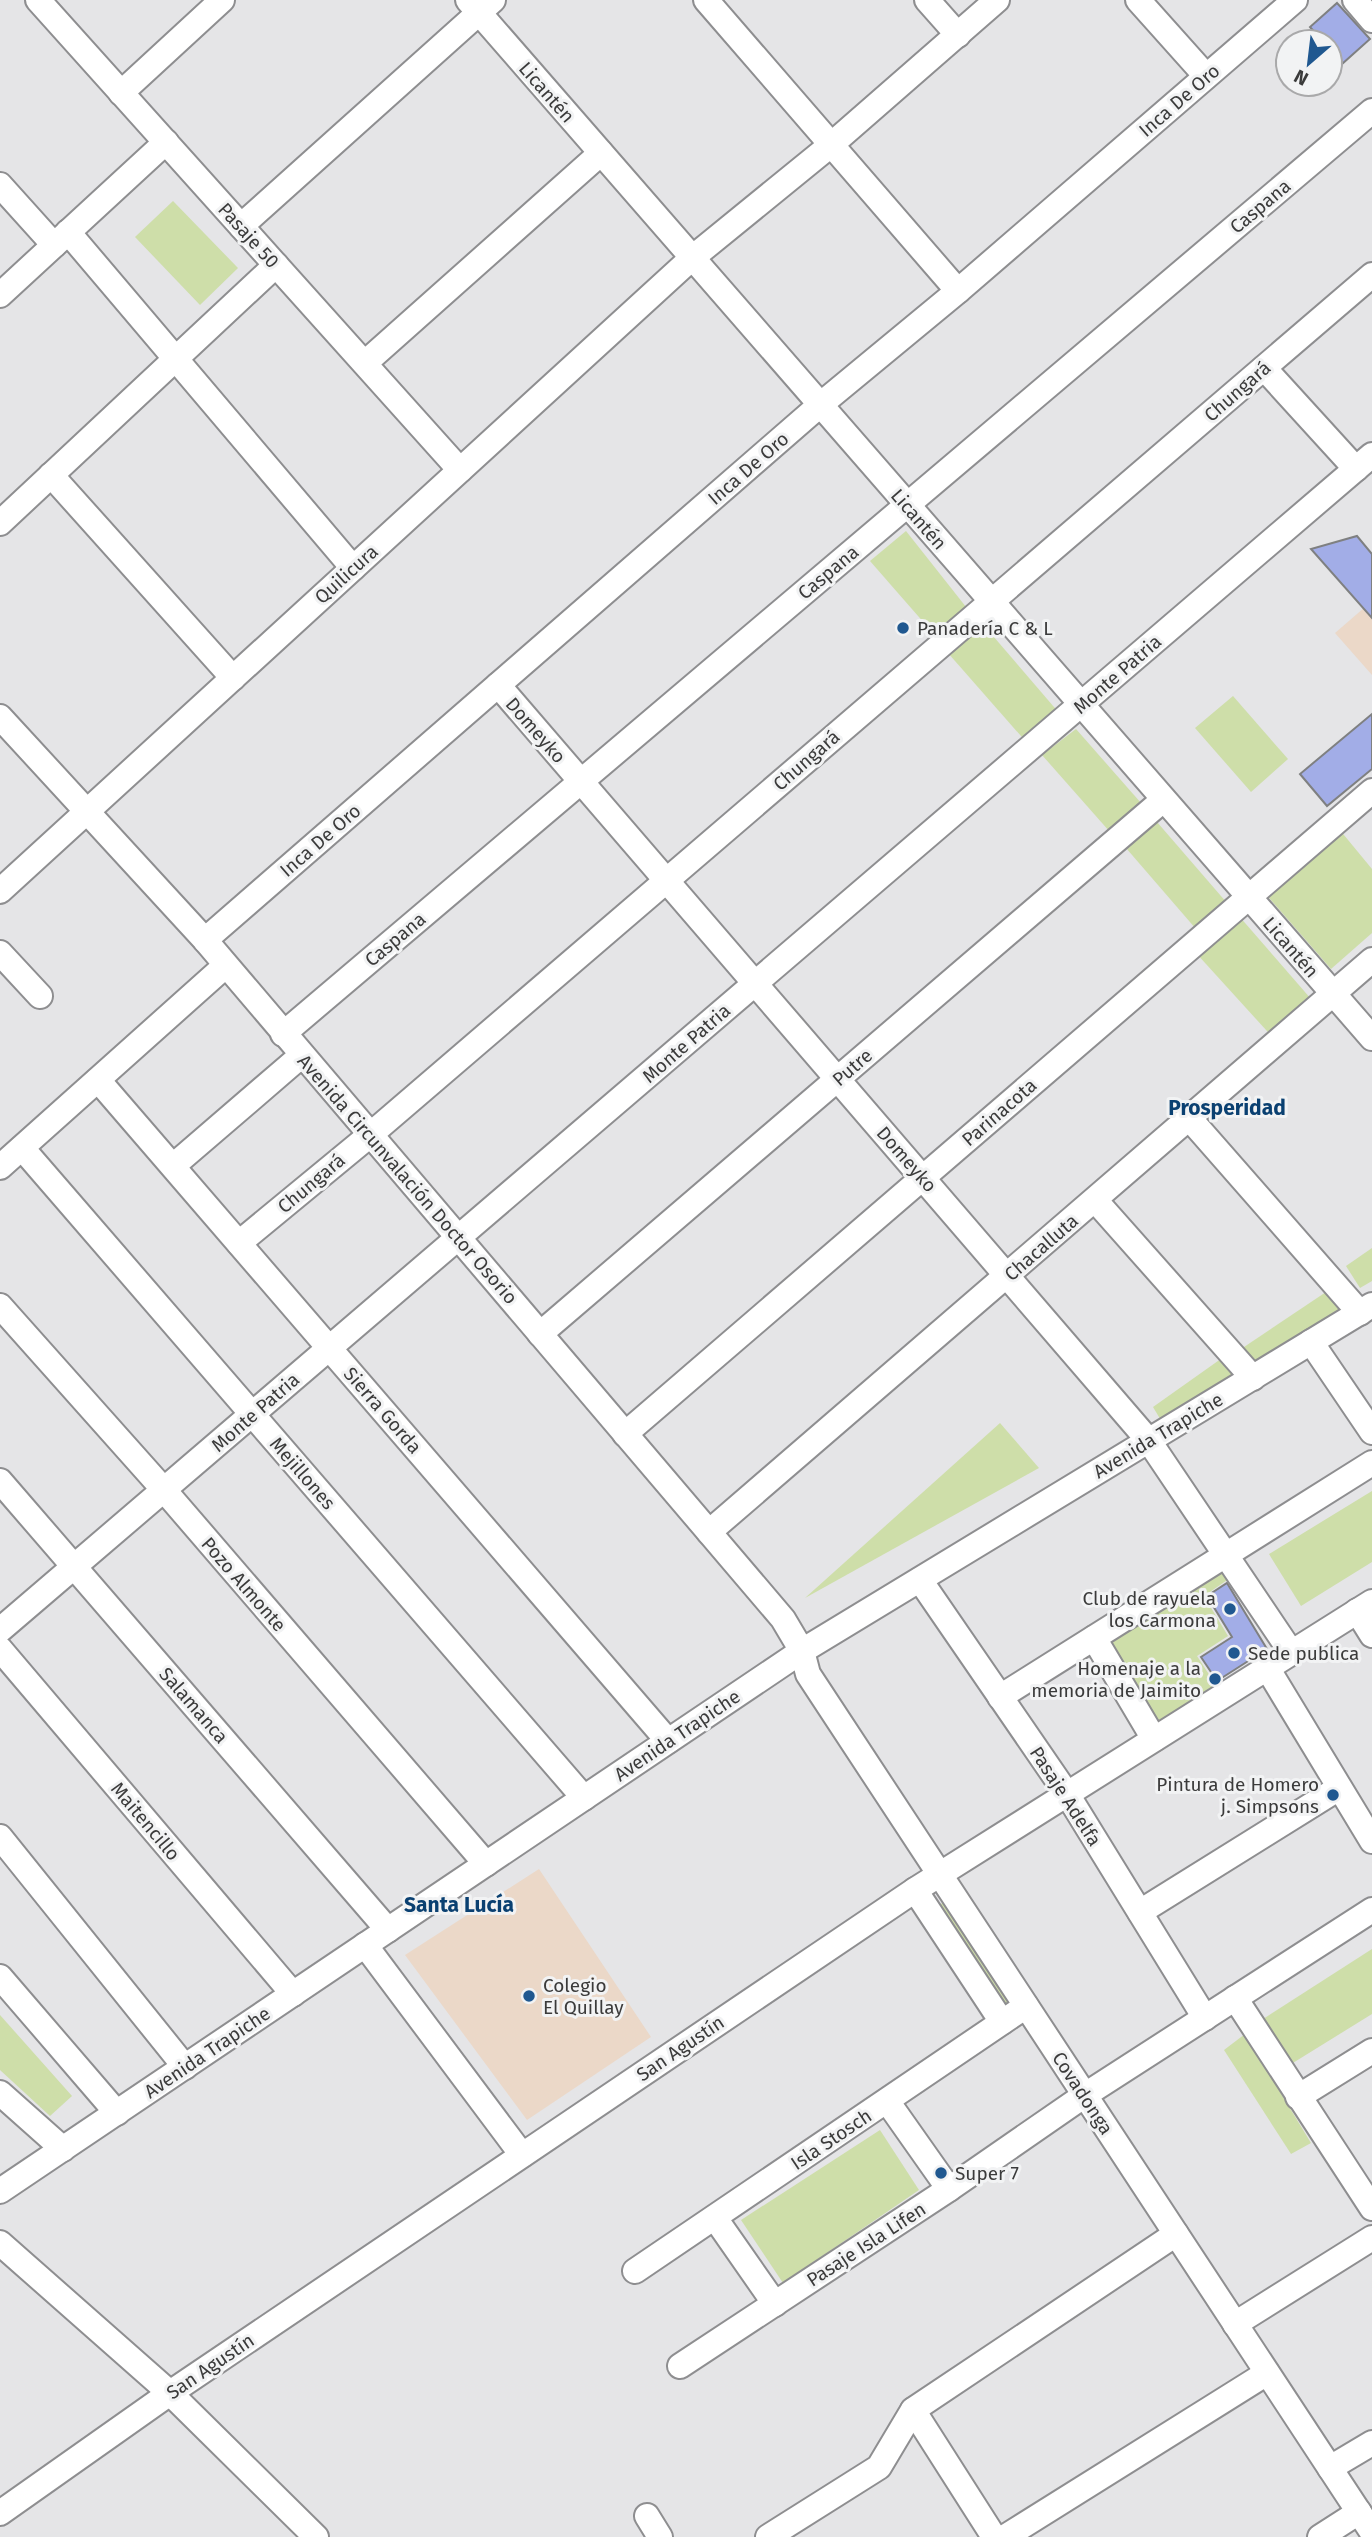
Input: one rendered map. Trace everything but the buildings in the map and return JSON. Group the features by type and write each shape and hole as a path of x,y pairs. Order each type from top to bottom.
{"street":[{"name":"Pasaje 50","path":"38,0 460,470"},
{"path":"121,93 222,0"},
{"path":"706,0 958,290"},
{"path":"927,0 958,34"},
{"name":"Quilicura","path":"0,891 692,258 832,144 997,0"},
{"path":"1138,0 1206,76"},
{"name":"Inca De Oro","path":"205,940 820,405 1295,0"},
{"path":"1355,0 1372,20"},
{"path":"241,226 480,4"},
{"name":"Licantén","path":"480,4 601,153 1372,1038"},
{"name":"Caspana","path":"283,1034 1372,111"},
{"path":"0,295 166,142"},
{"path":"365,363 601,153"},
{"path":"0,185 61,239 175,359 353,568"},
{"path":"0,523 276,265"},
{"name":"Chungará","path":"239,1243 370,1135 1372,275"},
{"path":"1264,368 1364,462"},
{"name":"Monte Patria","path":"0,1630 1364,462"},
{"path":"51,475 233,678"},
{"name":"Domeyko","path":"498,685 1149,1441 1291,1652"},
{"name":"Avenida Circunvalación Doctor Osorio","path":"0,717 205,940 783,1619 802,1651"},
{"name":"Parinacota","path":"625,1433 1372,791"},
{"name":"Putre","path":"540,1334 1163,800"},
{"path":"0,953 40,996"},
{"name":"Chacalluta","path":"709,1532 1372,960"},
{"path":"0,1167 225,966"},
{"path":"173,1166 302,1055"},
{"name":"Sierra Gorda","path":"98,1080 668,1741"},
{"path":"1190,1119 1366,1309"},
{"name":"Mejillones","path":"22,1148 584,1798"},
{"path":"1095,1200 1253,1378"},
{"name":"Pozo Almonte","path":"0,1306 164,1490 486,1864"},
{"name":"Avenida Trapiche","path":"0,2191 802,1651 1366,1309"},
{"path":"1311,1342 1372,1432"},
{"path":"1000,1697 1372,1463"},
{"name":"Salamanca","path":"0,1481 388,1930"},
{"name":"Pasaje Adelfa","path":"920,1580 1067,1794 1205,2018"},
{"path":"1364,1606 1372,1635"},
{"name":"San Agustín","path":"0,2513 170,2393 915,1890 1364,1606"},
{"path":"1094,1638 1154,1739"},
{"name":"Maitencillo","path":"0,1648 293,1994"},
{"name":"Covadonga","path":"802,1651 808,1674 1365,2522"},
{"path":"1266,1666 1372,1841"},
{"path":"1140,1912 1339,1788"},
{"path":"0,1837 185,2067"},
{"path":"915,1890 1002,2022"},
{"name":"Pasaje Isla Lifen","path":"680,2366 1085,2095 1372,1911"},
{"path":"365,1945 522,2155"},
{"path":"0,1977 117,2113"},
{"path":"1235,1998 1372,2208"},
{"name":"Isla Stosch","path":"635,2271 1026,2006"},
{"path":"1298,2096 1372,2050"},
{"path":"0,2094 62,2149"},
{"path":"887,2101 948,2189"},
{"path":"715,2218 775,2304"},
{"path":"768,2537 879,2468 913,2410 1176,2234"},
{"path":"1235,2324 1372,2238"},
{"path":"0,2243 170,2393 316,2537"},
{"path":"913,2410 988,2534 1267,2373"},
{"path":"1330,2468 1372,2443"},
{"path":"1320,2537 1365,2522"}],"shaded area":[{"path":"1372,601 1372,675 1335,633"},
{"name":"Colegio El Quillay","path":"539,1869 651,2037 527,2120 405,1955"}],"green space":[{"path":"173,201 238,268 200,305 135,237"},
{"path":"906,531 970,612 939,640 870,561"},
{"path":"981,622 1060,714 1028,744 948,653"},
{"path":"1233,696 1288,759 1251,792 1195,728"},
{"path":"1076,729 1141,803 1110,832 1042,755"},
{"path":"1157,822 1227,903 1196,929 1126,848"},
{"path":"1339,829 1372,869 1372,933 1331,969 1264,892"},
{"path":"1239,916 1318,1007 1276,1041 1196,953"},
{"path":"1372,1248 1372,1281 1360,1288 1346,1266"},
{"path":"1329,1290 1344,1307 1254,1364 1241,1349"},
{"path":"1225,1356 1237,1374 1162,1422 1153,1407"},
{"path":"1000,1423 1039,1468 805,1598"},
{"path":"1372,1491 1372,1562 1301,1606 1269,1554"},
{"path":"1225,1556 1236,1574 1204,1596 1228,1636 1197,1656 1221,1693 1155,1735 1097,1639"},
{"path":"952,1898 1019,2004 1005,2013 937,1906"},
{"path":"1372,1949 1372,2014 1288,2066 1260,2021"},
{"path":"0,2015 72,2096 50,2116 0,2070"},
{"path":"1245,2034 1311,2143 1291,2154 1224,2050"},
{"path":"880,2130 919,2190 783,2283 741,2220"}],"place":[{"name":"Panadería C & L","path":"903,628"},
{"name":"Club de rayuela los Carmona","path":"1230,1609"},
{"name":"Sede publica","path":"1234,1653"},
{"name":"Homenaje a la memoria de Jaimito","path":"1215,1679"},
{"name":"Pintura de Homero j. Simpsons","path":"1333,1795"},
{"name":"Colegio El Quillay","path":"529,1996"},
{"name":"Super 7","path":"941,2173"}],"district":[{"name":"Prosperidad","path":"1227,1108"},
{"name":"Santa Lucía","path":"459,1905"}]}
